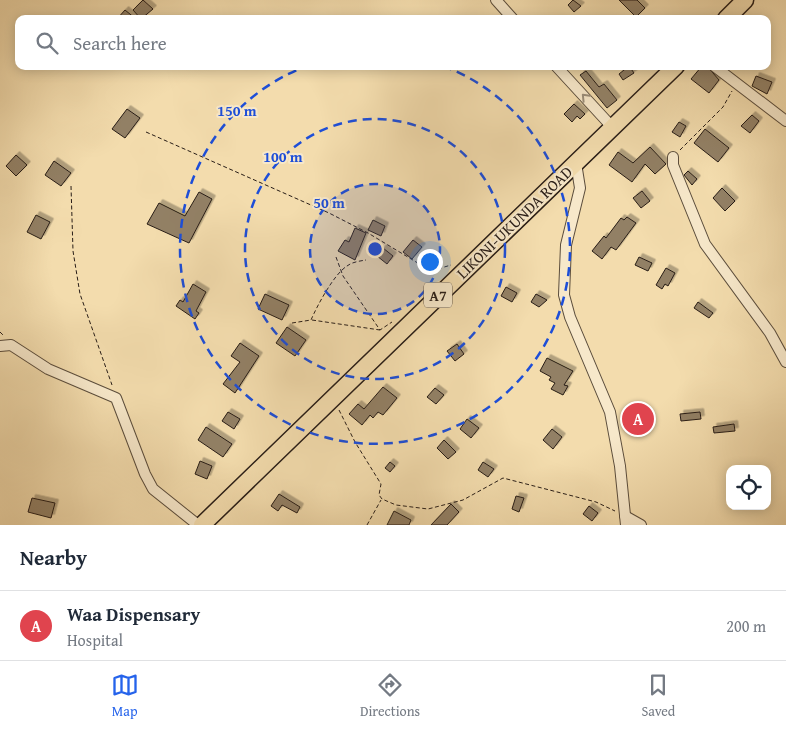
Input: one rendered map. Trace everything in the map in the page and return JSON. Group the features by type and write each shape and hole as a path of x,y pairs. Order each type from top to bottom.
{"highway":[{"path":"730,15 745,0"},
{"name":"LIKONI-UKUNDA ROAD","path":"202,525 672,70"}],"street":[{"path":"496,0 509,15"},
{"path":"560,70 612,128"},
{"path":"720,70 786,122"},
{"path":"672,157 673,165 705,244 770,333 786,362"},
{"path":"576,163 580,188 566,246 564,295 570,317 610,412 620,466 625,520 641,525"},
{"path":"0,346 11,345 48,369 116,398 145,474 153,489 198,525"}],"path":[{"path":"672,157 723,107 737,82"},
{"path":"146,132 329,213 432,271 459,263"},
{"path":"71,186 74,251 80,294 116,398"},
{"path":"336,257 341,272 380,330"},
{"path":"311,320 320,301 341,272 347,266 366,260"},
{"path":"292,323 311,320 380,330 395,321"},
{"path":"336,394 340,413 381,484 379,495 382,499 396,505 428,509 463,500 503,478 596,502 625,520"},
{"path":"366,525 382,499"}],"building":[{"path":"143,0 153,9 146,15 137,15 133,10"},
{"path":"573,0 581,6 574,12 568,5"},
{"path":"619,0 637,0 645,8 638,15 634,15"},
{"path":"125,10 131,15 121,15"},
{"path":"624,70 632,70 634,73 623,80 619,74"},
{"path":"699,70 710,70 719,80 709,93 691,79"},
{"path":"586,71 599,87 604,84 617,100 607,108 580,75"},
{"path":"756,76 772,82 767,94 752,86"},
{"path":"574,104 585,114 580,119 577,116 572,122 564,114"},
{"path":"127,109 140,118 125,138 112,129"},
{"path":"752,115 759,121 750,133 741,126"},
{"path":"679,122 686,126 680,137 672,132"},
{"path":"705,129 729,148 718,162 694,143"},
{"path":"650,147 666,164 655,174 645,164 632,182 609,165 618,152 633,163"},
{"path":"16,155 27,165 16,176 6,166"},
{"path":"54,161 71,173 61,186 45,175"},
{"path":"688,171 697,179 692,185 684,175"},
{"path":"722,188 735,201 725,211 713,198"},
{"path":"642,191 650,201 641,208 633,198"},
{"path":"199,192 212,199 189,243 147,224 159,203 185,216"},
{"path":"36,215 50,222 41,239 27,232"},
{"path":"627,217 636,223 616,250 611,247 602,259 592,251 604,236 606,238 621,218 624,220"},
{"path":"373,220 385,226 381,236 368,230"},
{"path":"355,228 366,233 355,260 338,251 345,240 349,242"},
{"path":"413,240 422,247 412,259 403,252"},
{"path":"383,248 393,256 387,264 377,256"},
{"path":"639,257 652,263 648,271 635,265"},
{"path":"666,268 675,273 668,286 665,284 662,289 656,285"},
{"path":"193,284 206,292 196,311 199,313 195,319 176,306 180,300 183,302"},
{"path":"506,287 517,293 512,302 501,296"},
{"path":"265,294 289,305 282,320 258,309"},
{"path":"536,294 547,300 539,307 531,302"},
{"path":"698,302 713,313 709,318 694,308"},
{"path":"287,327 306,340 295,356 276,343"},
{"path":"240,343 259,356 235,393 223,384 240,362 231,356"},
{"path":"457,344 464,354 455,361 447,351"},
{"path":"547,358 573,371 564,385 568,386 563,395 551,389 555,383 549,380 551,377 540,371"},
{"path":"383,387 397,398 383,415 378,412 373,418 370,415 362,425 349,414 358,404 364,409"},
{"path":"435,388 444,395 436,404 427,397"},
{"path":"228,412 240,419 234,429 222,421"},
{"path":"700,412 701,419 681,421 680,414"},
{"path":"646,414 648,422 644,423 644,428 631,430 629,417"},
{"path":"467,419 479,428 471,438 460,429"},
{"path":"734,424 735,431 714,433 713,427"},
{"path":"206,427 232,444 223,457 198,440"},
{"path":"552,429 562,437 553,449 543,440"},
{"path":"444,440 456,452 448,459 437,448"},
{"path":"200,461 212,466 207,479 195,474"},
{"path":"390,462 395,466 390,472 385,468"},
{"path":"483,462 494,469 488,477 478,470"},
{"path":"279,494 300,507 297,513 282,505 278,511 271,506"},
{"path":"516,496 524,498 519,512 512,509"},
{"path":"32,498 55,503 51,518 28,512"},
{"path":"451,504 459,512 447,525 431,525"},
{"path":"589,506 598,513 592,521 583,514"},
{"path":"394,511 411,520 409,525 387,525"}],"place":[{"name":"Waa Dispensary","path":"638,419"}]}
